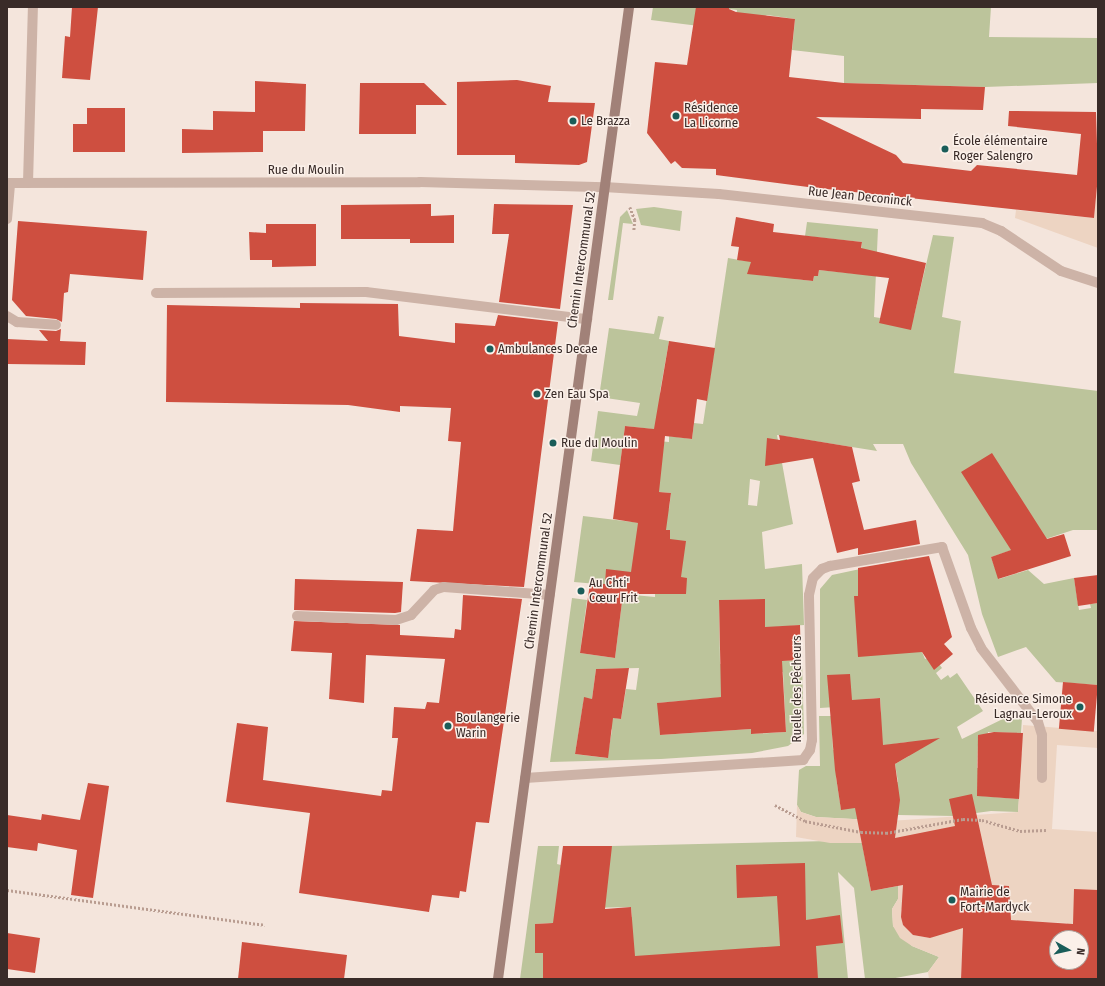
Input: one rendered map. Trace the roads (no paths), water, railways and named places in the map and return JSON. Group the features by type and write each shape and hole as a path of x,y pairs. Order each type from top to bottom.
{"main road":[{"name":"Chemin Intercommunal 52","path":"498,979 629,7"}],"street":[{"path":"28,183 32,7"},
{"name":"Rue du Moulin","path":"9,183 420,182 604,186"},
{"path":"7,219 9,183"},
{"name":"Rue Jean Deconinck","path":"604,186 697,192 982,223 1001,231 1061,271 1098,283"},
{"path":"156,293 366,292 587,319"},
{"path":"7,316 17,322 56,325"},
{"name":"Ruelle des Pêcheurs","path":"525,778 803,760 810,750 812,740 809,595 813,578 822,569 830,566 928,547 942,547 971,628 981,648 1034,715 1042,735 1042,778"},
{"path":"297,616 400,619 411,614 434,590 444,586 550,595"}],"place":[{"name":"Résidence La Licorne","path":"676,116"},
{"name":"Le Brazza","path":"573,121"},
{"name":"École élémentaire Roger Salengro","path":"945,149"},
{"name":"Ambulances Decae","path":"490,349"},
{"name":"Zen Eau Spa","path":"537,394"},
{"name":"Rue du Moulin","path":"553,443"},
{"name":"Au Chti' Cœur Frit","path":"581,591"},
{"name":"Résidence Simone Lagnau-Leroux","path":"1080,707"},
{"name":"Boulangerie Warin","path":"448,726"},
{"name":"Mairie de Fort-Mardyck","path":"952,900"}]}
